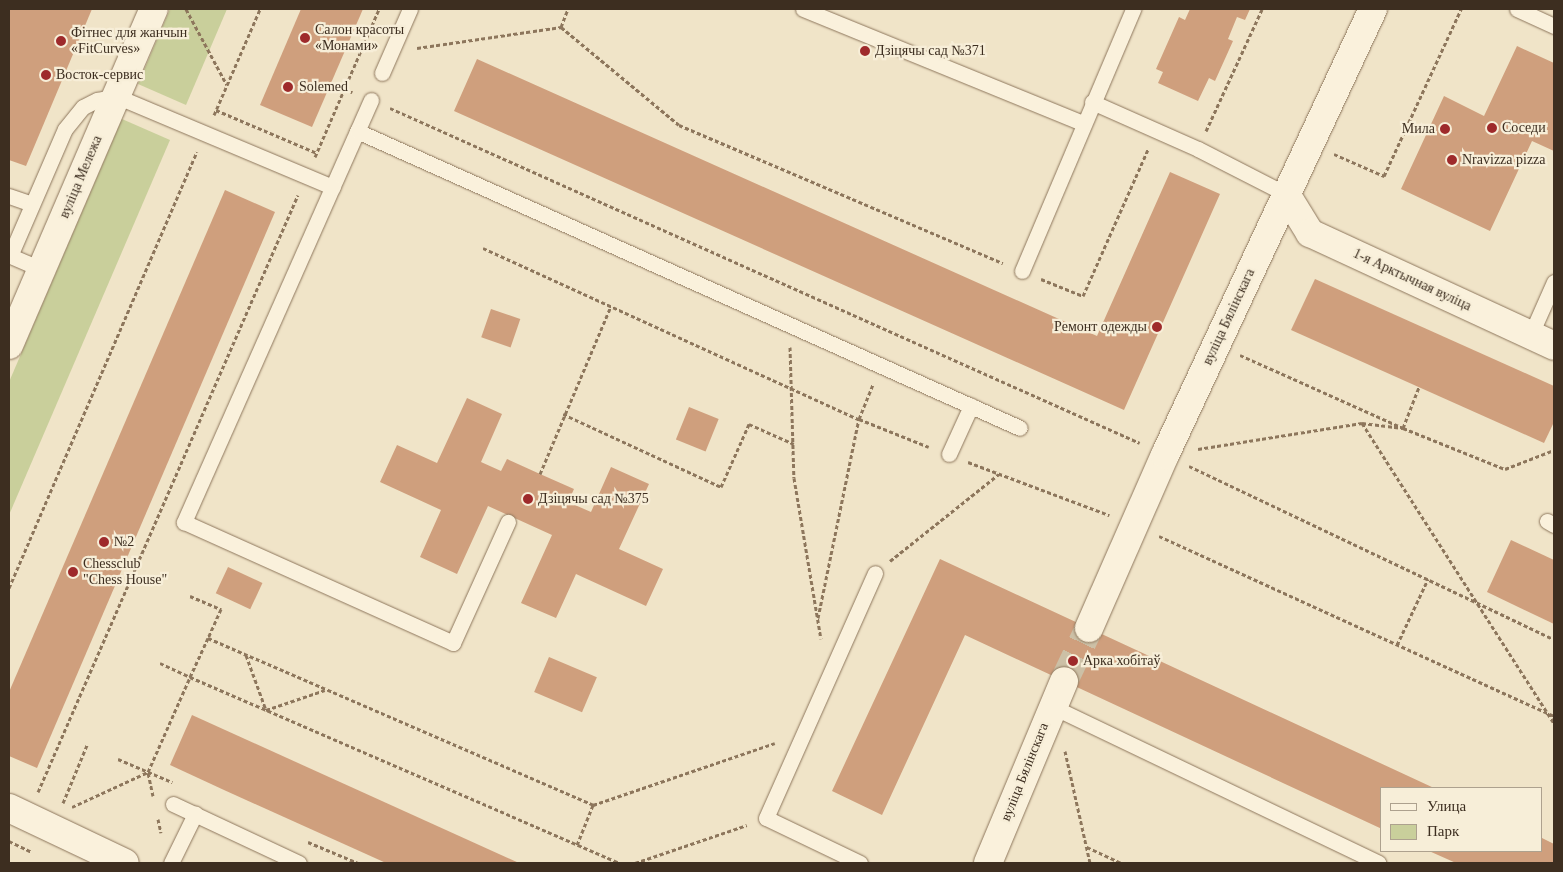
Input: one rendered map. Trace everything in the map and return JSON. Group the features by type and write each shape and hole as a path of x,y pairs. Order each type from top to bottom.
{"street":[{"name":"вуліца Мележа","path":"9,344 154,9"},
{"name":"вуліца Бялінскага","path":"1089,628 1165,454 1374,9"},
{"name":"1-я Арктычная вуліца","path":"1286,194 1310,233 1542,340"},
{"name":"вуліца Бялінскага","path":"988,863 1051,706 1064,681"},
{"path":"9,808 110,860"}],"lane":[{"path":"382,74 410,9"},
{"path":"802,9 1082,124"},
{"path":"1022,271 1082,124 1133,9"},
{"path":"1517,9 1554,26"},
{"path":"41,269 10,256 32,204 73,116 82,107 116,96 333,187"},
{"path":"371,100 184,522 453,643 508,522"},
{"path":"1092,102 1198,149 1286,194"},
{"path":"357,131 880,367 1020,428"},
{"path":"9,196 32,204"},
{"path":"1542,340 1554,282"},
{"path":"949,454 971,406"},
{"path":"860,863 766,818 875,573"},
{"path":"1051,706 1378,863"},
{"path":"173,804 299,863"},
{"path":"171,863 196,814"}],"path":[{"path":"186,9 227,86"},
{"path":"9,588 260,9"},
{"path":"38,792 379,9"},
{"path":"561,28 568,9"},
{"path":"1198,149 1262,9"},
{"path":"1331,153 1384,176 1461,9"},
{"path":"391,52 561,28 679,125 1083,296 1149,147 1158,151"},
{"path":"371,100 1165,454 1554,639"},
{"path":"216,110 317,152"},
{"path":"483,248 859,418 999,474 1134,524 1554,716"},
{"path":"540,474 563,414 611,306"},
{"path":"788,324 793,389 794,478 829,680"},
{"path":"1216,345 1403,428 1505,468 1554,450"},
{"path":"818,620 859,418 880,367"},
{"path":"1403,428 1419,387"},
{"path":"563,414 721,486 748,424 794,444"},
{"path":"1165,454 1362,423 1403,428"},
{"path":"1362,423 1554,723"},
{"path":"875,573 999,474"},
{"path":"1397,645 1428,579"},
{"path":"68,809 148,772 221,609 190,596"},
{"path":"208,638 594,805 805,734"},
{"path":"246,655 266,710"},
{"path":"160,663 620,863"},
{"path":"266,710 326,690"},
{"path":"62,805 88,745"},
{"path":"1064,745 1090,863"},
{"path":"118,759 148,772"},
{"path":"577,845 594,805"},
{"path":"635,863 766,818"},
{"path":"1087,847 1122,863"}],"green space":[{"path":"170,9 227,9 186,105 138,84"},
{"path":"122,119 170,140 9,515 9,382"}],"building":[{"path":"9,9 92,9 26,166 9,160"},
{"path":"301,9 363,9 312,127 260,105"},
{"path":"1190,9 1250,9 1245,20 1237,17 1228,39 1233,41 1215,81 1209,78 1198,101 1158,83 1163,72 1156,69 1179,17 1185,20"},
{"name":"Соседи","path":"1517,46 1554,63 1554,151 1532,141 1490,231 1401,189 1444,96 1484,116"},
{"path":"477,59 1097,336 1170,172 1220,194 1124,410 454,111"},
{"path":"225,190 275,212 37,768 9,756 9,692"},
{"path":"1315,279 1554,386 1554,422 1544,443 1291,330"},
{"path":"491,309 520,319 511,347 481,337"},
{"path":"467,398 502,414 481,462 501,471 507,459 574,489 568,502 591,512 611,467 649,484 619,549 663,569 646,606 576,574 556,618 521,603 552,535 488,506 457,574 420,557 441,510 380,482 397,445 437,463"},
{"path":"689,407 719,419 706,451 676,439"},
{"path":"1511,540 1554,560 1554,624 1487,592"},
{"path":"940,559 1432,787 1380,787 1380,828 965,635 882,815 832,791"},
{"path":"228,567 262,583 250,609 216,593"},
{"path":"549,657 597,677 582,712 534,692"},
{"path":"192,715 519,863 386,863 224,790 170,765"},
{"path":"1543,838 1554,844 1554,863 1456,863 1431,852 1543,852"}],"tunnel":[{"path":"1064,681 1089,628"}],"place":[{"name":"Салон красоты «Монами»","path":"305,38"},
{"name":"Фітнес для жанчын «FitCurves»","path":"61,41"},
{"name":"Дзіцячы сад №371","path":"865,51"},
{"name":"Восток-сервис","path":"46,75"},
{"name":"Solemed","path":"288,87"},
{"name":"Соседи","path":"1492,128"},
{"name":"Мила","path":"1445,129"},
{"name":"Nravizza pizza","path":"1452,160"},
{"name":"Ремонт одежды","path":"1157,327"},
{"name":"Дзіцячы сад №375","path":"528,499"},
{"name":"№2","path":"104,542"},
{"name":"Chessclub \"Chess House\"","path":"73,572"},
{"name":"Арка хобітаў","path":"1073,661"}]}
